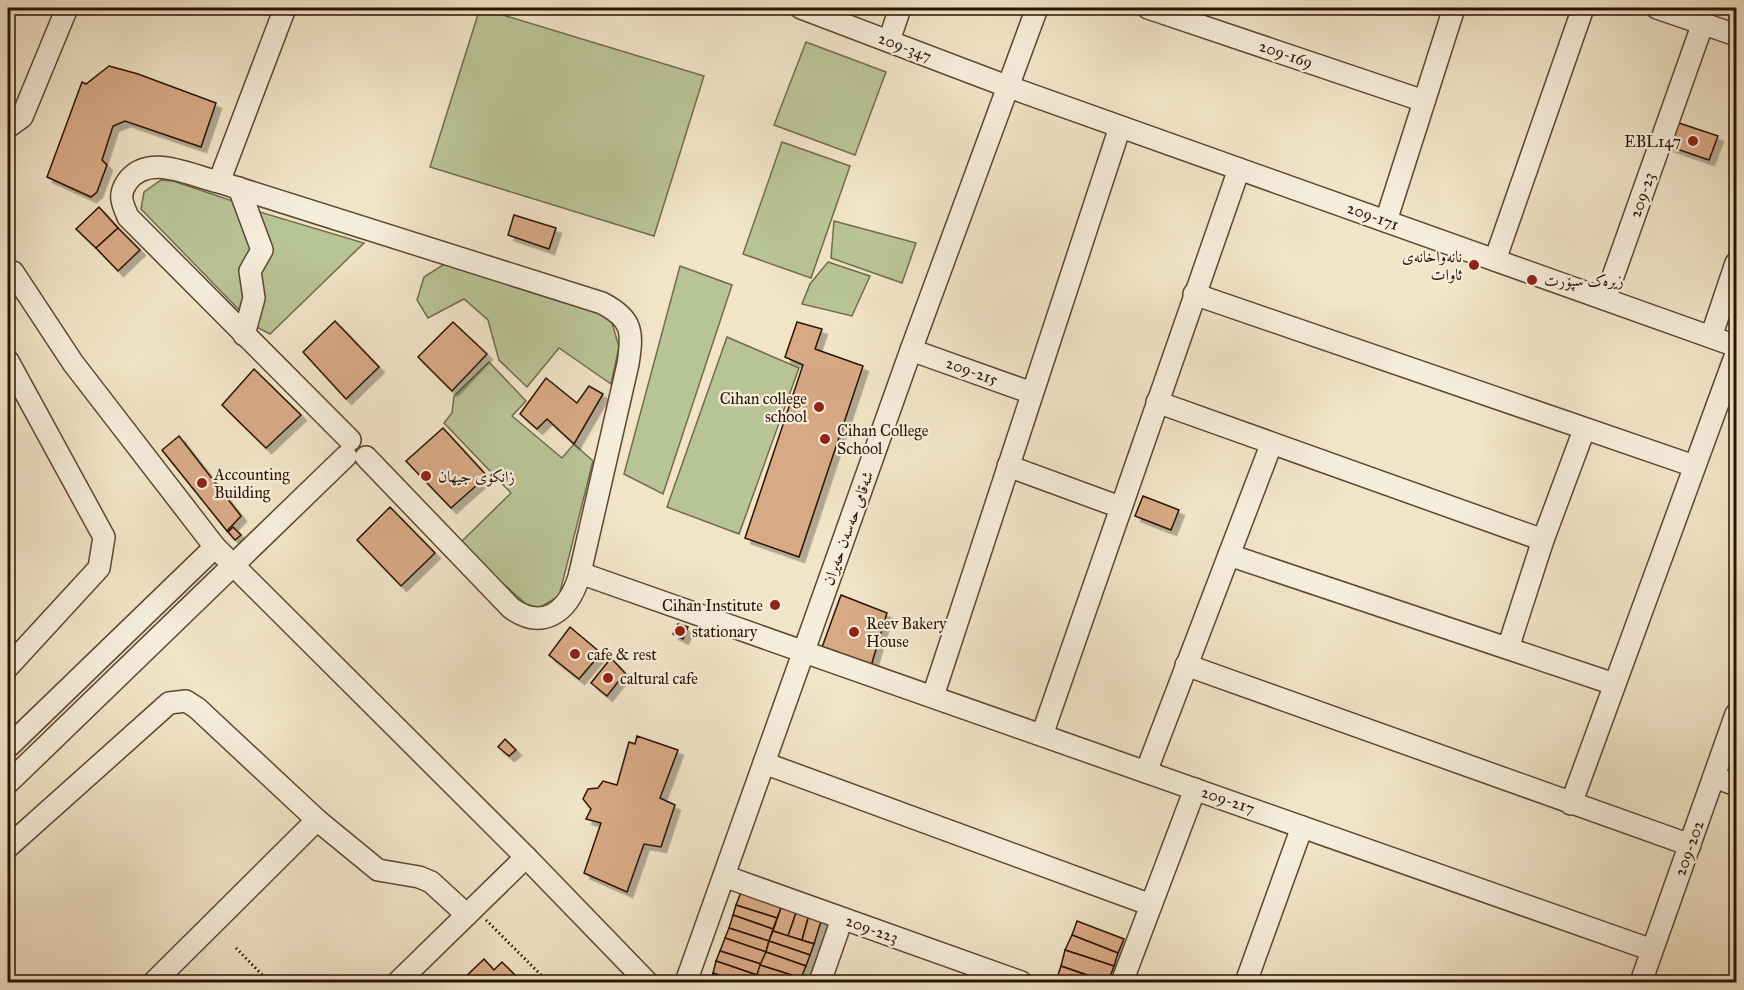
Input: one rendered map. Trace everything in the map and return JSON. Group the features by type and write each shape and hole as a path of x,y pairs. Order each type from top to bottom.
{"street":[{"path":"8,127 22,117 67,8"},
{"path":"244,335 254,298 250,271 262,250 229,185 285,8"},
{"name":"209-347","path":"801,8 1009,87"},
{"path":"889,41 900,8"},
{"name":"شەقامی حەسەن حەیران","path":"686,982 911,350 1037,8"},
{"name":"209-169","path":"1148,8 1424,100"},
{"path":"1386,221 1454,8"},
{"path":"1495,260 1583,8"},
{"path":"1657,8 1737,35"},
{"name":"209-23","path":"1605,299 1702,23"},
{"name":"209-171","path":"1009,87 1737,346"},
{"path":"933,696 1120,127"},
{"path":"151,167 165,168 229,185 602,303 624,317 632,334 631,347 579,573 573,592 558,612 537,619 524,618 499,596 354,451 244,335 128,217 121,201 122,190 129,179 140,171 151,167"},
{"path":"1042,735 1239,169"},
{"path":"1711,337 1737,263"},
{"path":"13,272 73,363 215,547 526,857 647,982"},
{"path":"1194,294 1694,466"},
{"name":"209-215","path":"911,350 1032,393"},
{"path":"1571,804 1737,354"},
{"path":"8,361 104,537 99,568 8,667"},
{"path":"1157,402 1270,445 1543,540"},
{"path":"1508,648 1543,540 1584,430"},
{"path":"1146,772 1270,445"},
{"path":"8,783 232,564 354,451"},
{"path":"1008,466 1120,507"},
{"path":"8,747 215,547"},
{"path":"1228,555 1614,684"},
{"name":"209-217","path":"579,573 1652,950"},
{"path":"1186,666 1690,845"},
{"path":"8,847 169,704 186,701 197,708 317,820 378,870 419,877 432,882 470,912"},
{"name":"209-202","path":"1641,982 1737,714"},
{"path":"764,763 1151,905"},
{"path":"1714,777 1737,785"},
{"path":"1122,982 1195,789"},
{"path":"154,982 317,820"},
{"path":"1246,982 1302,827"},
{"path":"398,982 526,857"},
{"name":"209-223","path":"724,876 1007,980"},
{"path":"820,982 842,918"}],"path":[{"path":"470,912 548,982"},
{"path":"236,948 269,982"}],"green space":[{"path":"480,8 704,76 654,236 430,167"},
{"path":"806,42 886,72 855,155 774,125"},
{"path":"782,142 850,166 811,278 743,254"},
{"path":"161,180 173,181 236,202 257,249 246,317 141,209 144,192"},
{"path":"250,209 364,243 270,334 251,324 260,296"},
{"path":"834,221 916,243 902,283 831,258"},
{"path":"828,262 870,276 852,316 802,304 810,284"},
{"path":"446,263 610,316 619,347 611,384 559,348 527,387 499,360 488,320 464,299 428,318 417,300 424,277"},
{"path":"680,266 732,285 663,494 624,474"},
{"path":"727,337 799,368 739,534 667,507"},
{"path":"489,362 526,401 512,416 562,458 574,444 593,461 559,596 539,608 527,605 459,544 511,493 444,423 452,413 454,396"}],"building":[{"path":"109,66 138,74 216,103 201,147 125,121 113,126 102,160 107,165 97,192 91,197 47,177 82,82 86,84"},
{"name":"EBL147","path":"1676,122 1718,136 1709,160 1668,146"},
{"path":"99,207 118,228 96,248 76,229"},
{"path":"514,215 556,228 549,249 508,235"},
{"path":"118,228 140,250 118,271 96,248"},
{"path":"335,321 379,367 346,399 303,352"},
{"path":"453,322 487,354 452,391 418,357"},
{"name":"Cihan college school","path":"797,322 822,329 815,349 863,366 799,557 745,538 803,365 785,357"},
{"path":"254,369 301,415 266,448 222,405"},
{"path":"546,378 577,403 589,386 603,394 574,444 547,419 537,429 520,414"},
{"path":"443,428 487,476 451,508 406,461"},
{"name":"Accounting Building","path":"179,436 241,516 227,531 162,450"},
{"path":"1143,496 1179,510 1171,530 1135,516"},
{"path":"390,507 435,553 401,586 357,540"},
{"path":"233,527 241,535 235,540 228,532"},
{"name":"Reev Bakery House","path":"841,595 887,613 871,666 821,650"},
{"name":"stationary","path":"678,624 688,627 683,639 673,634"},
{"name":"cafe & rest","path":"570,627 601,653 579,679 549,655"},
{"name":"caltural cafe","path":"611,658 625,673 607,696 591,683"},
{"path":"637,736 678,750 660,798 675,805 661,847 644,844 627,892 584,873 601,823 586,819 591,809 583,799 588,789 598,788 603,781 617,785 629,742 635,744"},
{"path":"505,739 516,750 509,756 498,747"},
{"path":"741,892 782,905 777,918 736,905"},
{"path":"736,905 777,918 773,929 733,915"},
{"path":"782,905 797,910 788,936 773,931"},
{"path":"797,910 809,915 802,940 788,936"},
{"path":"733,915 773,929 769,941 729,928"},
{"path":"809,915 822,918 814,944 802,940"},
{"path":"1077,921 1124,939 1118,953 1072,935"},
{"path":"729,928 769,941 766,952 725,938"},
{"path":"773,931 814,944 810,955 769,941"},
{"path":"1072,935 1118,953 1114,966 1065,950"},
{"path":"725,938 766,952 761,964 720,951"},
{"path":"769,941 810,955 806,966 766,952"},
{"path":"1065,950 1114,966 1108,982 1061,966"},
{"path":"720,951 761,964 757,975 716,961"},
{"path":"766,952 806,966 801,978 760,965"},
{"path":"484,959 494,970 502,962 522,982 460,982"},
{"path":"716,961 757,975 755,982 739,982 713,973"},
{"path":"760,965 801,978 800,982 779,982 757,975"},
{"path":"1061,966 1106,982 1056,981"},
{"path":"713,973 739,982 710,982"},
{"path":"757,975 779,982 755,982"}],"place":[{"name":"EBL147","path":"1693,141"},
{"name":"نانەواخانەی ئاوات","path":"1474,265"},
{"name":"زیرەک سپۆرت","path":"1532,280"},
{"name":"Cihan college school","path":"819,407"},
{"name":"Cihan College School","path":"825,439"},
{"name":"زانکۆی جیھان","path":"426,476"},
{"name":"Accounting Building","path":"202,483"},
{"name":"Cihan Institute","path":"775,605"},
{"name":"stationary","path":"680,631"},
{"name":"Reev Bakery House","path":"854,632"},
{"name":"cafe & rest","path":"575,654"},
{"name":"caltural cafe","path":"608,678"}]}
